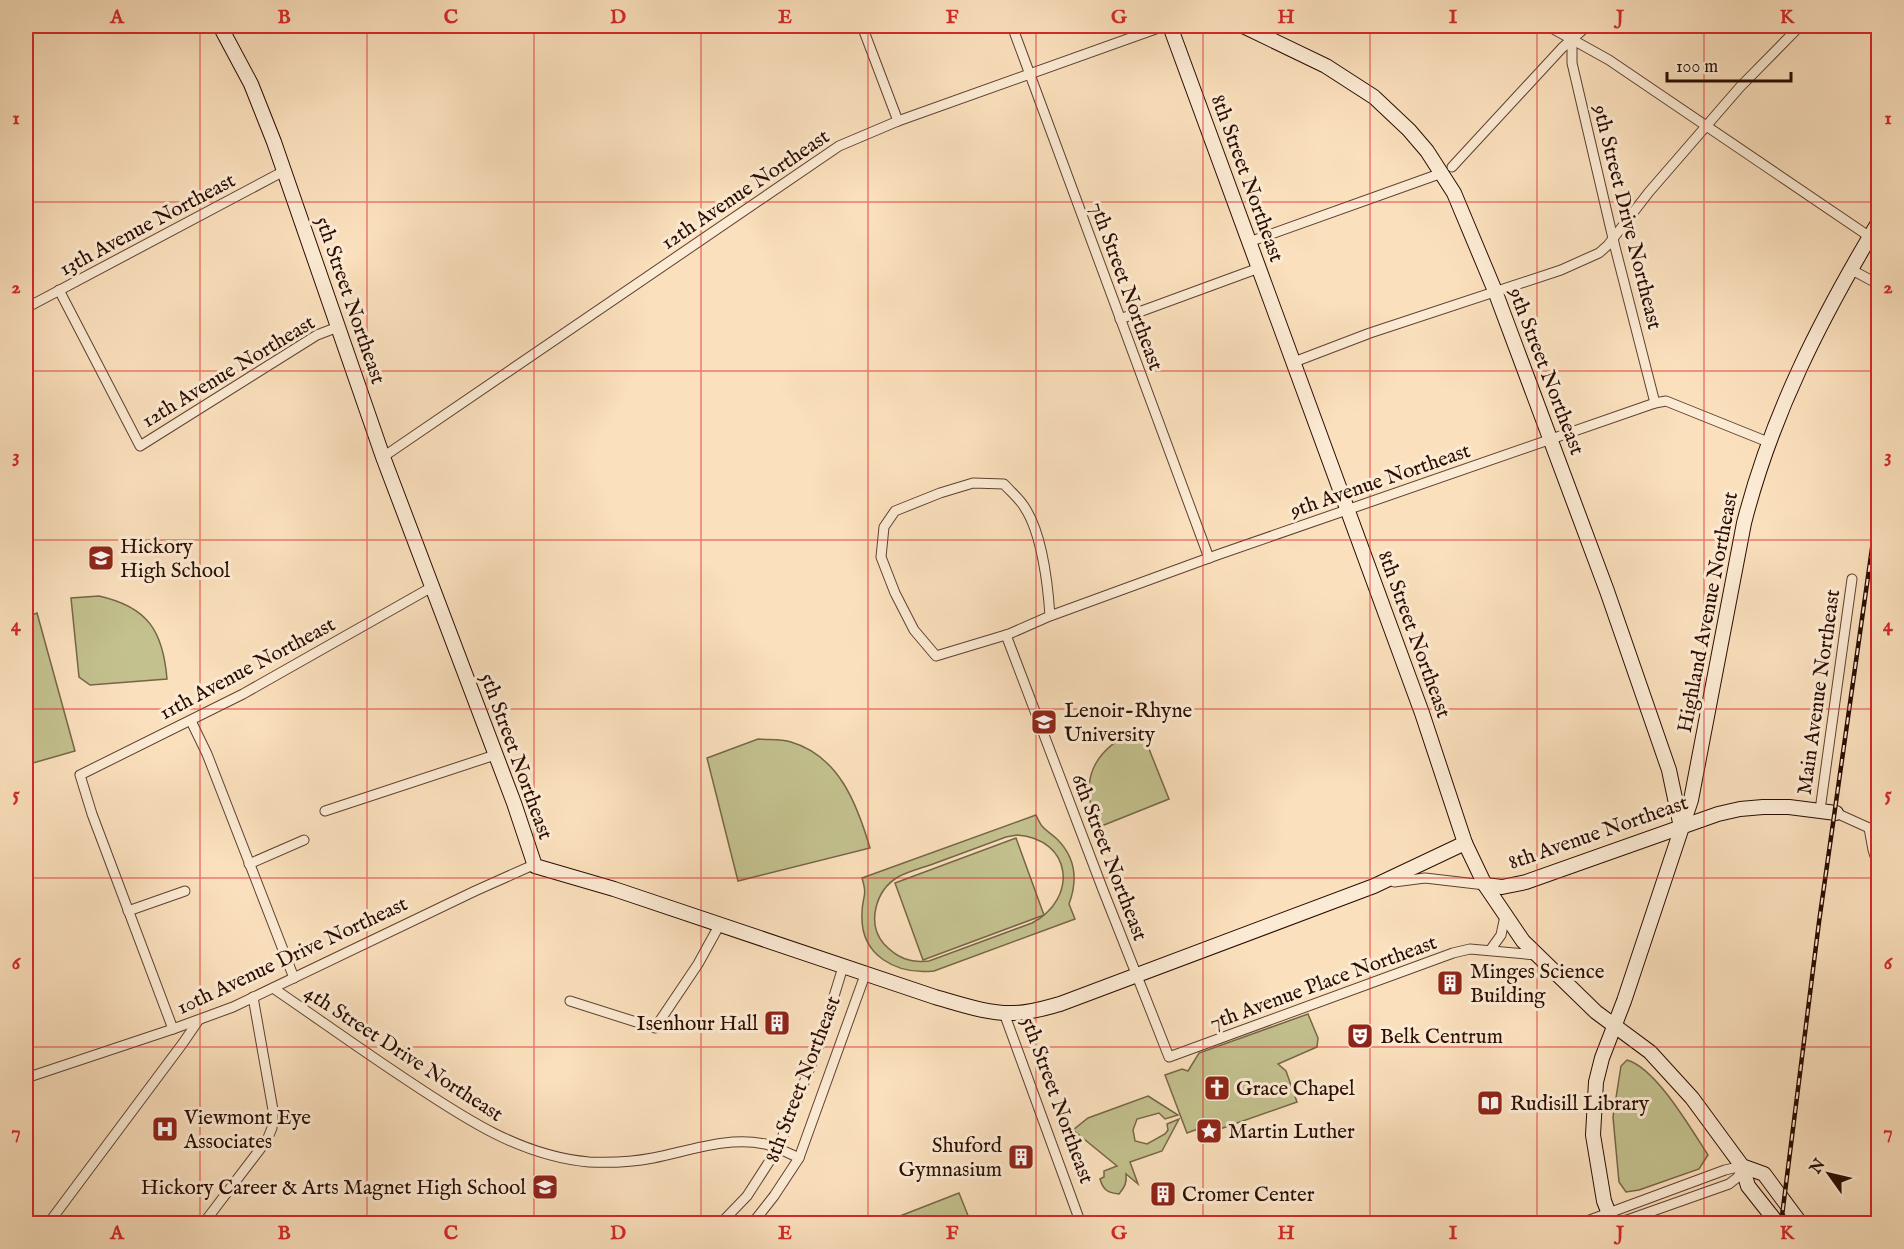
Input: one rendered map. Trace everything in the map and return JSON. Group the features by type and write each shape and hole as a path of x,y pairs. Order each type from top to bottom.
{"main road":[{"name":"5th Street Northeast","path":"220,26 251,84 284,171 383,457 535,866 614,889 954,1003 1004,1013"},
{"name":"8th Street Northeast","path":"1170,26 1422,713 1465,843 1485,885 1523,941 1596,1012 1634,1038 1664,1067 1692,1098 1742,1166"},
{"name":"9th Street Northeast","path":"1243,26 1326,66 1365,90 1389,109 1447,170 1551,439 1669,770 1681,827"},
{"name":"Highland Avenue Northeast","path":"1614,1025 1639,958 1691,800 1744,524 1768,442 1798,370 1878,224"},
{"name":"8th Avenue Northeast","path":"1485,885 1502,887 1526,882 1701,819 1740,809 1789,807 1836,813"},
{"path":"1004,1013 1027,1012 1060,1004 1137,976 1374,886 1465,843"},
{"path":"1612,1221 1604,1202 1597,1166 1593,1110 1596,1082 1614,1025"},
{"path":"1742,1166 1748,1186 1778,1224"},
{"path":"1742,1166 1764,1174 1801,1224"}],"street":[{"path":"862,26 898,121"},
{"name":"7th Street Northeast","path":"1012,26 1209,558"},
{"name":"12th Avenue Northeast","path":"383,457 828,154 855,139 898,121 1164,26"},
{"path":"1548,26 1609,60 1870,237"},
{"path":"1249,242 1447,170 1510,102 1587,26"},
{"path":"1294,362 1370,333 1589,259 1599,253 1648,192 1740,87 1800,26"},
{"name":"9th Street Drive Northeast","path":"1572,39 1572,63 1655,403"},
{"name":"13th Avenue Northeast","path":"26,308 284,171"},
{"path":"1119,319 1259,268"},
{"path":"1852,270 1878,284"},
{"name":"12th Avenue Northeast","path":"59,291 140,446 316,335 338,327"},
{"name":"9th Avenue Northeast","path":"1006,635 1050,616 1209,558 1655,403 1666,401 1768,442"},
{"path":"1006,635 936,656 914,630 881,557 884,527 895,512 940,493 973,483 1004,484 1026,508 1037,537 1048,590 1050,616"},
{"name":"Main Avenue Northeast","path":"1820,810 1852,579"},
{"name":"11th Avenue Northeast","path":"128,911 80,776 191,721 432,587"},
{"name":"6th Street Northeast","path":"1006,635 1169,1057"},
{"name":"4th Street Drive Northeast","path":"191,721 207,754 294,978"},
{"path":"325,811 495,755"},
{"path":"1836,813 1874,830 1873,850 1878,865"},
{"path":"249,864 304,840"},
{"name":"10th Avenue Drive Northeast","path":"26,1078 198,1021 273,988 475,891 535,866"},
{"name":"8th Avenue Northeast","path":"1374,886 1404,879 1425,878 1485,885"},
{"path":"173,1029 128,911 185,891"},
{"path":"1491,949 1502,935 1505,916"},
{"path":"570,1001 655,1028 698,964 720,924"},
{"name":"7th Avenue Place Northeast","path":"1169,1057 1453,953 1470,949 1491,949 1536,955"},
{"path":"720,1224 747,1196 778,1148 819,1045 843,967"},
{"name":"8th Street Northeast","path":"752,1224 799,1158 865,975"},
{"name":"4th Street Drive Northeast","path":"273,988 349,1042 452,1110 500,1137 530,1149 577,1160 612,1162 651,1159 737,1142 764,1144 799,1158"},
{"path":"203,1224 262,1148 272,1128 273,1110 253,997"},
{"name":"5th Street Northeast","path":"1004,1013 1080,1224"},
{"path":"48,1224 198,1021"},
{"path":"1612,1221 1725,1170 1742,1166"},
{"path":"1579,1224 1630,1219 1729,1184 1738,1177 1742,1166"}],"shaded area":[{"path":"99,596 130,607 150,624 162,647 167,679 90,685 79,677 71,598"},
{"path":"37,613 75,751 26,765 26,617"},
{"path":"1141,729 1169,799 1099,827 1089,795 1094,768 1111,745"},
{"path":"758,739 791,742 822,758 834,770 852,799 870,848 738,881 707,758"},
{"path":"1036,815 1043,827 1063,846 1072,862 1074,886 1069,904 1075,919 934,971 907,970 883,960 867,941 863,929 862,908 865,893 862,878","holes":["1017,835 1035,839 1049,847 1058,858 1063,871 1062,885 1057,899 1047,912 1032,923 929,961 904,958 884,944 876,926 876,908 884,890 898,877 1006,837"]},
{"path":"1016,838 1044,915 923,960 895,883"},
{"path":"1308,1014 1318,1038 1317,1047 1278,1064 1286,1071 1297,1102 1217,1130 1214,1123 1187,1133 1165,1075 1182,1069 1188,1071 1199,1053"},
{"path":"1627,1060 1638,1065 1661,1087 1708,1155 1699,1169 1639,1190 1626,1192 1619,1182 1613,1117 1621,1066"},
{"path":"1148,1096 1178,1115 1165,1119 1159,1113 1137,1119 1133,1130 1135,1141 1147,1144 1165,1134 1168,1130 1167,1124 1179,1119 1162,1151 1130,1162 1138,1184 1126,1174 1125,1184 1119,1194 1109,1192 1104,1188 1100,1179 1104,1177 1104,1171 1117,1166 1073,1130 1088,1118"},
{"path":"959,1193 971,1223 882,1223"}],"railway":[{"path":"1781,1224 1819,922 1878,506"}],"place":[{"name":"Hickory High School","path":"101,558"},
{"name":"Lenoir-Rhyne University","path":"1044,722"},
{"name":"Minges Science Building","path":"1450,983"},
{"name":"Isenhour Hall","path":"777,1023"},
{"name":"Belk Centrum","path":"1360,1036"},
{"name":"Grace Chapel","path":"1217,1088"},
{"name":"Rudisill Library","path":"1490,1103"},
{"name":"Viewmont Eye Associates","path":"165,1129"},
{"name":"Martin Luther","path":"1209,1131"},
{"name":"Shuford Gymnasium","path":"1021,1157"},
{"name":"Hickory Career & Arts Magnet High School","path":"545,1187"},
{"name":"Cromer Center","path":"1163,1194"}]}
